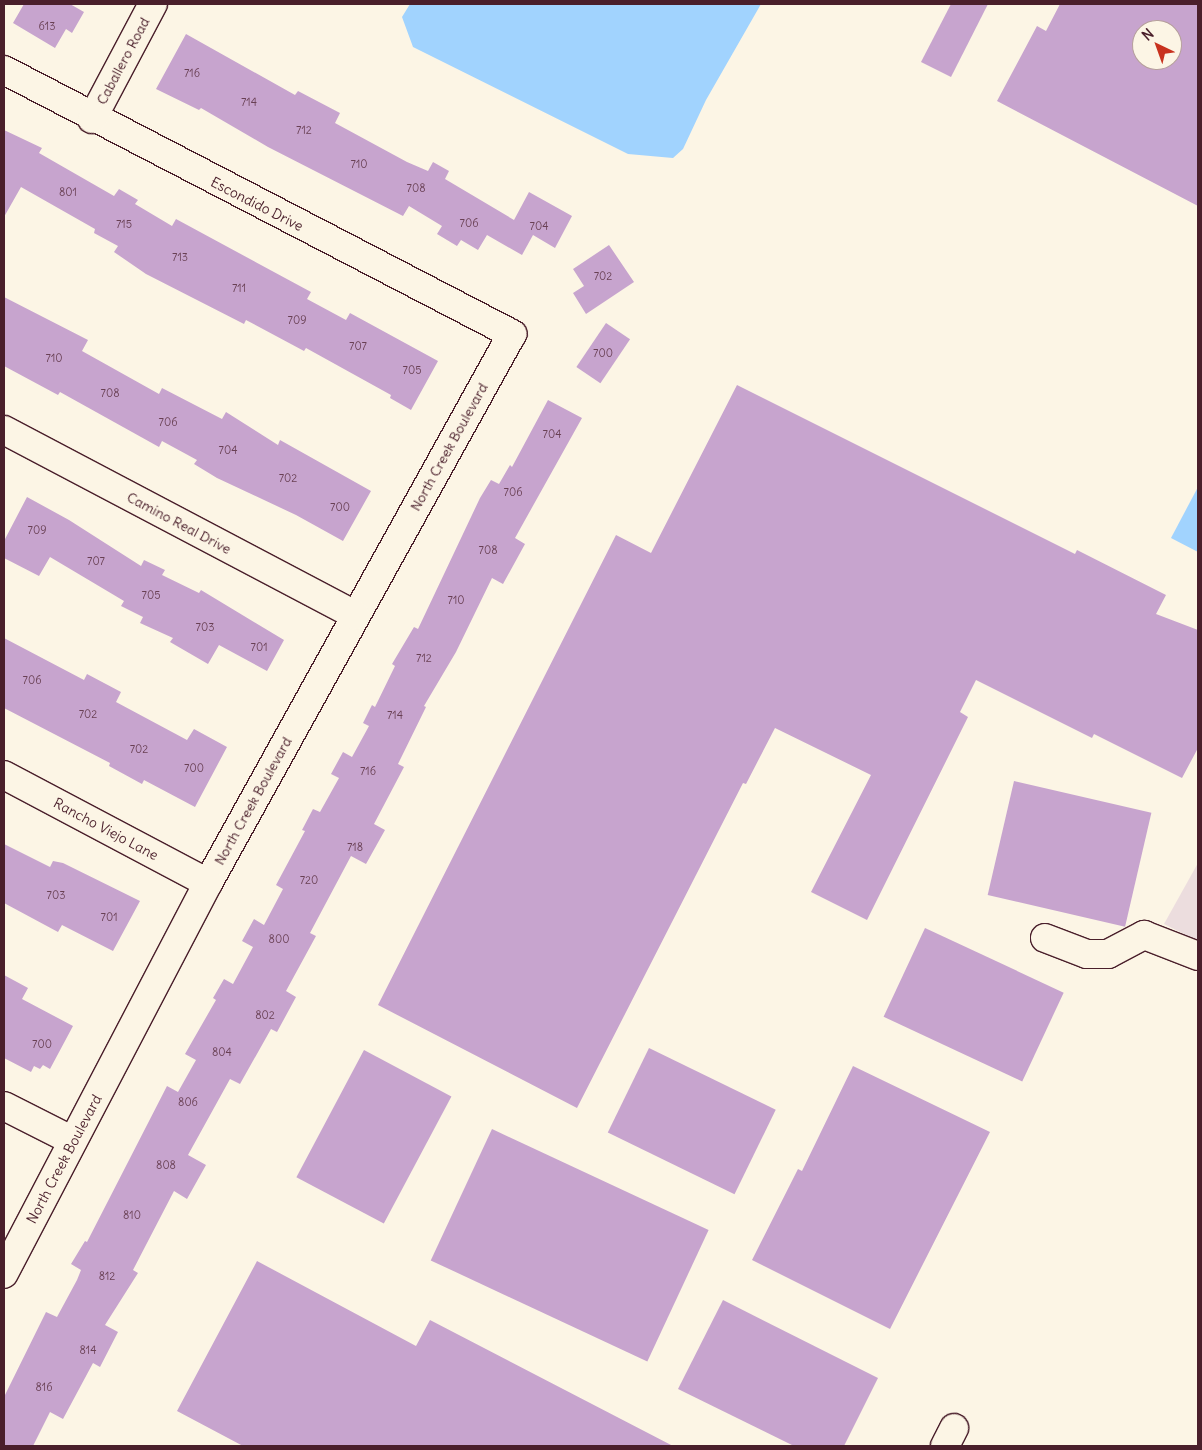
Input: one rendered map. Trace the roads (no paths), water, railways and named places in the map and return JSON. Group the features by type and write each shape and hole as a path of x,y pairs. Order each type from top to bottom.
{"street":[{"name":"Caballero Road","path":"92,119 153,4"},
{"name":"Escondido Drive","path":"4,70 92,119 512,334"},
{"name":"North Creek Boulevard","path":"4,1274 208,883 512,334"},
{"name":"Camino Real Drive","path":"4,430 355,615"},
{"name":"Rancho Viejo Lane","path":"4,775 208,883"},
{"path":"1045,938 1088,954 1108,954 1144,935 1197,954"},
{"path":"4,1106 73,1141"}],"water":[{"path":"410,4 761,4 706,100 683,149 673,158 628,154 413,47 402,17"},
{"path":"1198,487 1198,552 1171,538"}]}
